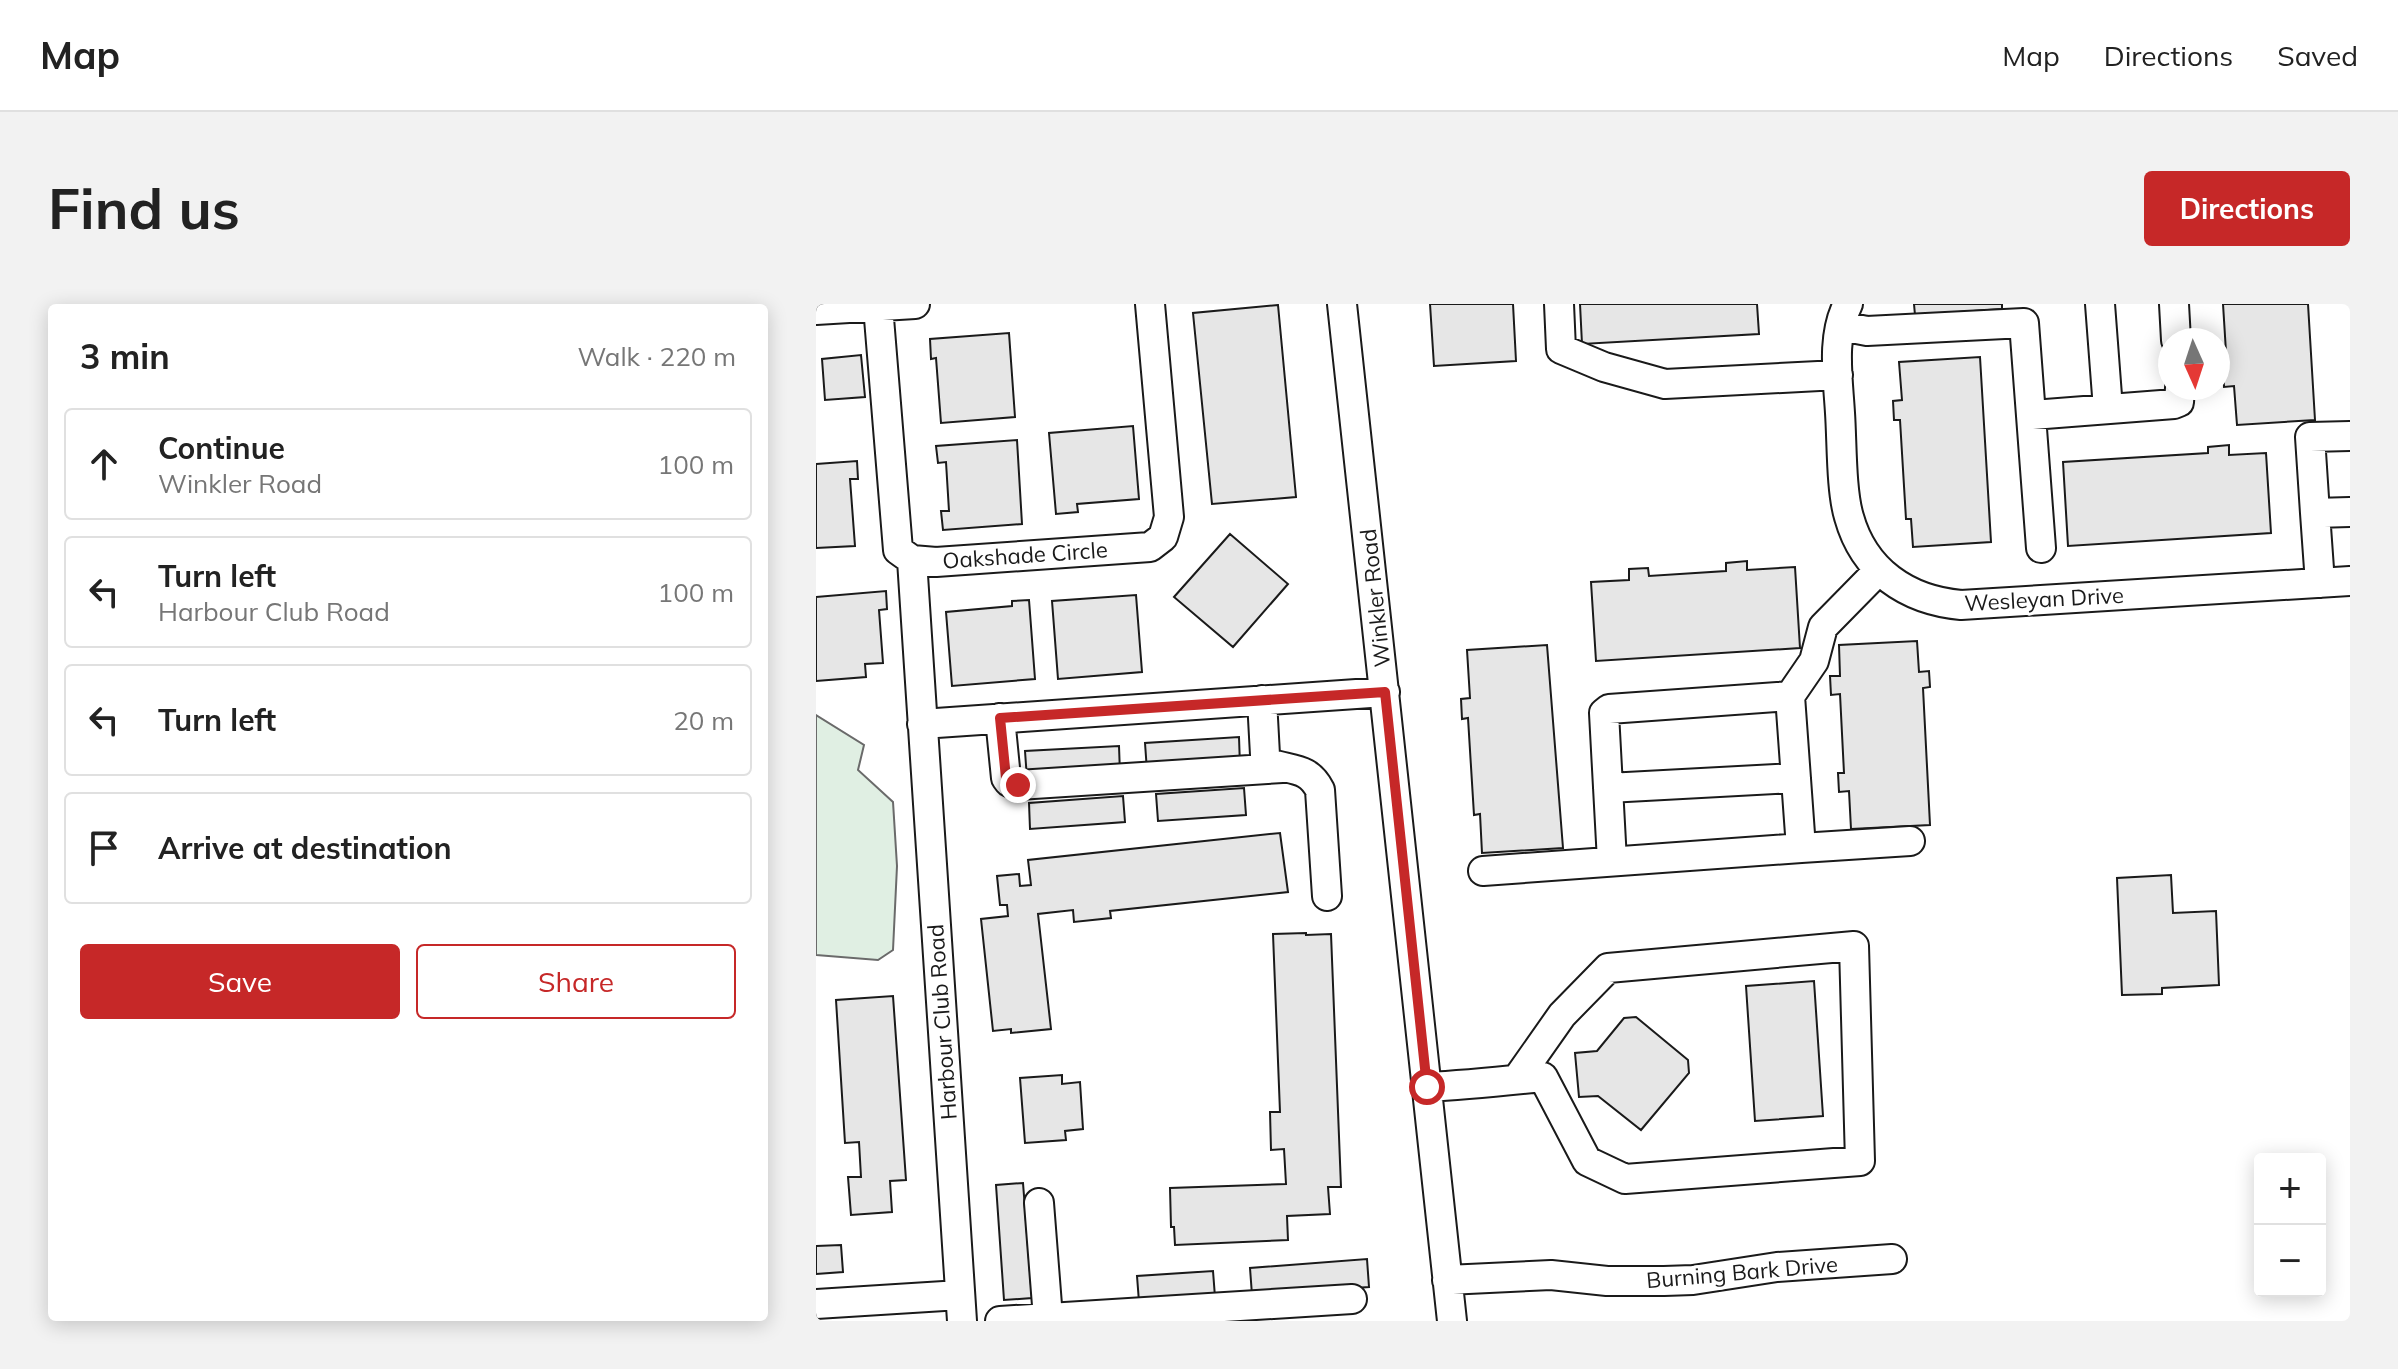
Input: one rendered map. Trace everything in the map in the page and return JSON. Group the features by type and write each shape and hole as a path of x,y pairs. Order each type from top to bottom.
{"street":[{"path":"816,310 915,304"},
{"name":"Oakshade Circle","path":"878,306 898,550 912,560 936,562 1150,547 1163,537 1169,517 1150,304"},
{"name":"Winkler Road","path":"1342,304 1452,1321"},
{"path":"1559,304 1561,349 1604,367 1665,384 1838,375"},
{"path":"2100,304 2108,409"},
{"path":"2174,304 2175,328"},
{"path":"1843,311 1867,331 2024,314 2041,548"},
{"name":"Wesleyan Drive","path":"1843,311 1837,345 1848,514 1860,545 1878,571 1915,595 1961,605 2350,581"},
{"path":"2032,415 2174,404 2179,400"},
{"path":"2320,583 2310,437 2350,436"},
{"path":"2315,513 2350,512"},
{"name":"Harbour Club Road","path":"912,560 961,1308"},
{"path":"1801,848 1790,696 1814,661 1823,627 1878,571"},
{"path":"922,724 1385,692"},
{"path":"1612,861 1604,713 1609,709 1790,696"},
{"path":"1262,700 1265,755 1269,763 1306,772 1320,790 1327,896"},
{"path":"1000,718 1006,778 1018,785 1282,768"},
{"path":"1608,788 1796,778"},
{"path":"1483,871 1910,841"},
{"path":"1427,1087 1543,1077 1587,1161 1625,1179 1860,1161 1854,946 1608,968 1562,1015 1517,1079"},
{"path":"1039,1203 1048,1318"},
{"name":"Burning Bark Drive","path":"1447,1280 1551,1275 1607,1281 1678,1280 1777,1267 1892,1259"},
{"path":"1000,1321 1352,1299"},
{"path":"816,1304 961,1308"}],"green space":[{"path":"816,715 864,745 858,770 893,802 897,866 893,950 878,960 816,955"}],"building":[{"path":"1430,304 1513,304 1516,361 1434,366"},
{"path":"1580,304 1757,304 1759,334 1582,344"},
{"path":"1914,304 2002,304 2002,309 1915,315"},
{"path":"2223,304 2308,304 2315,420 2237,425 2234,386 2230,386 2230,328 2224,328"},
{"path":"1278,305 1296,497 1212,504 1193,313"},
{"path":"1009,333 1015,417 941,423 936,358 931,359 930,339"},
{"path":"861,355 865,397 825,400 822,359"},
{"path":"1980,357 1991,542 1913,547 1911,519 1906,519 1900,420 1894,420 1893,401 1902,400 1899,362"},
{"path":"1133,426 1139,499 1077,504 1078,512 1056,514 1049,433"},
{"path":"1017,440 1022,524 943,530 941,511 949,511 946,462 938,463 936,446"},
{"path":"2229,445 2229,455 2266,453 2271,533 2068,546 2063,462 2208,453 2208,447"},
{"path":"857,461 858,479 850,479 855,546 816,548 816,464"},
{"path":"1230,534 1288,584 1233,647 1174,597"},
{"path":"1747,561 1747,570 1795,567 1800,648 1596,661 1591,582 1629,580 1629,569 1648,568 1649,576 1726,571 1726,563"},
{"path":"886,591 887,609 879,610 883,663 865,664 866,677 816,681 816,597"},
{"path":"1136,595 1142,672 1058,679 1052,601"},
{"path":"1029,600 1035,679 952,686 946,612 1012,606 1012,601"},
{"path":"1917,641 1919,672 1929,671 1930,687 1923,688 1930,825 1851,829 1849,791 1839,792 1838,773 1844,773 1840,694 1831,695 1830,676 1840,676 1839,645"},
{"path":"1547,645 1563,848 1482,853 1480,814 1474,815 1468,718 1462,719 1461,699 1470,698 1467,650"},
{"path":"1239,737 1240,766 1147,771 1145,743"},
{"path":"1119,746 1120,774 1027,779 1025,751"},
{"path":"1244,788 1246,815 1158,821 1156,794"},
{"path":"1123,796 1125,822 1030,829 1029,803"},
{"path":"1280,833 1288,892 1110,911 1111,918 1074,922 1073,910 1038,914 1051,1029 1011,1033 1011,1029 993,1031 981,919 1008,916 1007,905 1000,905 997,876 1019,874 1020,886 1031,885 1028,860"},
{"path":"2171,875 2173,913 2216,911 2219,985 2162,988 2162,994 2122,995 2117,878"},
{"path":"1273,934 1331,934 1341,1187 1328,1187 1330,1214 1287,1216 1288,1240 1175,1245 1174,1227 1171,1227 1170,1188 1286,1184 1284,1149 1271,1150 1270,1112 1280,1112"},
{"path":"1814,981 1823,1116 1755,1121 1746,986"},
{"path":"893,996 906,1180 890,1181 892,1212 851,1215 848,1177 861,1177 859,1142 845,1143 836,1000"},
{"path":"1636,1017 1688,1060 1689,1073 1641,1130 1598,1096 1579,1097 1575,1053 1597,1051 1624,1018"},
{"path":"1062,1075 1062,1084 1080,1082 1083,1129 1065,1131 1066,1140 1025,1143 1020,1078"},
{"path":"1023,1183 1032,1298 1004,1300 996,1185"},
{"path":"841,1245 843,1272 816,1274 816,1246"},
{"path":"1367,1259 1369,1287 1252,1295 1250,1268"},
{"path":"1213,1271 1215,1297 1139,1302 1137,1276"}],"route":[{"path":"1018,785 1006,778 1000,718 1385,692 1427,1087"}]}
